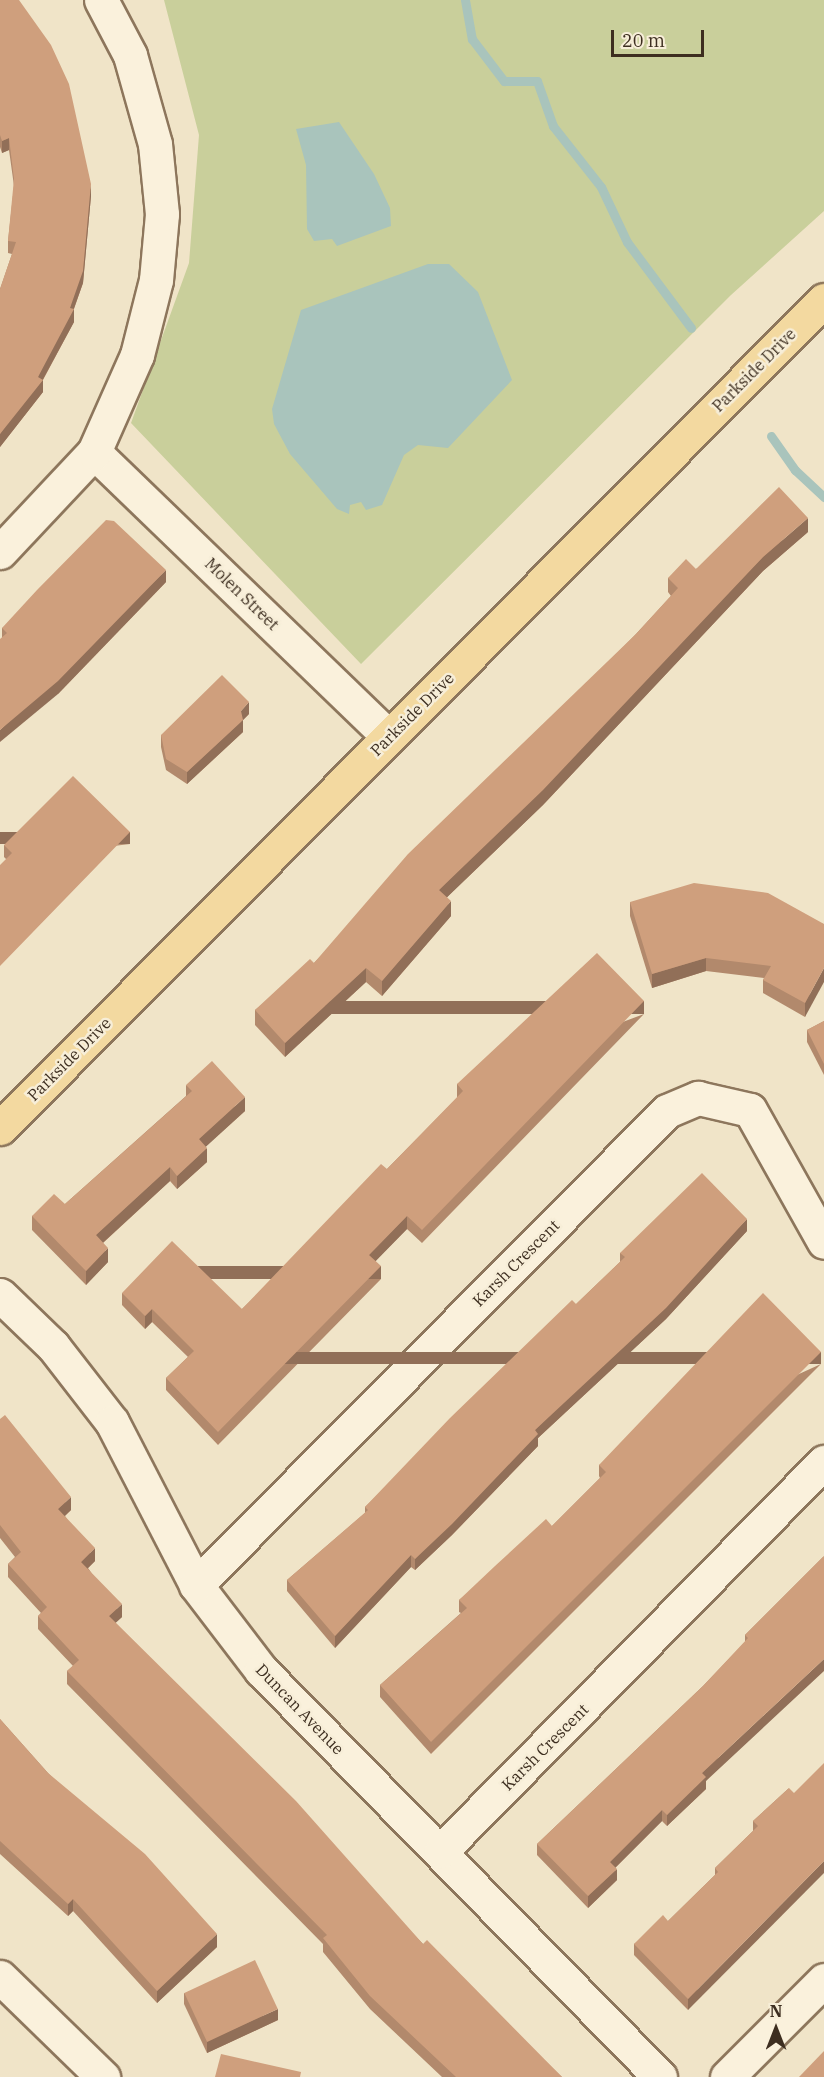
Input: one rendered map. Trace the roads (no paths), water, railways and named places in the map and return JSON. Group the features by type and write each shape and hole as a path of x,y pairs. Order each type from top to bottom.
{"main road":[{"name":"Parkside Drive","path":"0,1128 824,300"}],"street":[{"path":"0,552 94,452 150,309 162,214 147,115 130,55 101,0"},
{"name":"Molen Street","path":"94,452 389,737"},
{"name":"Karsh Crescent","path":"196,1585 668,1111 698,1098 750,1110 824,1242"},
{"name":"Duncan Avenue","path":"0,1295 53,1346 112,1422 196,1585 261,1670 441,1851 660,2077"},
{"name":"Karsh Crescent","path":"441,1851 824,1462"},
{"path":"0,1977 103,2077"},
{"path":"727,2077 824,1980"}],"water":[{"path":"339,122 374,174 390,208 391,226 337,246 332,239 314,241 307,229 306,165 296,129"},
{"path":"428,264 449,264 478,292 512,380 448,448 418,445 404,455 382,505 366,510 361,502 350,505 349,514 337,509 290,454 274,424 272,409 301,310"}],"waterway":[{"path":"465,0 472,39 504,81 537,81 553,126 601,187 627,242 691,328"},
{"path":"771,436 795,470 824,497"}]}
